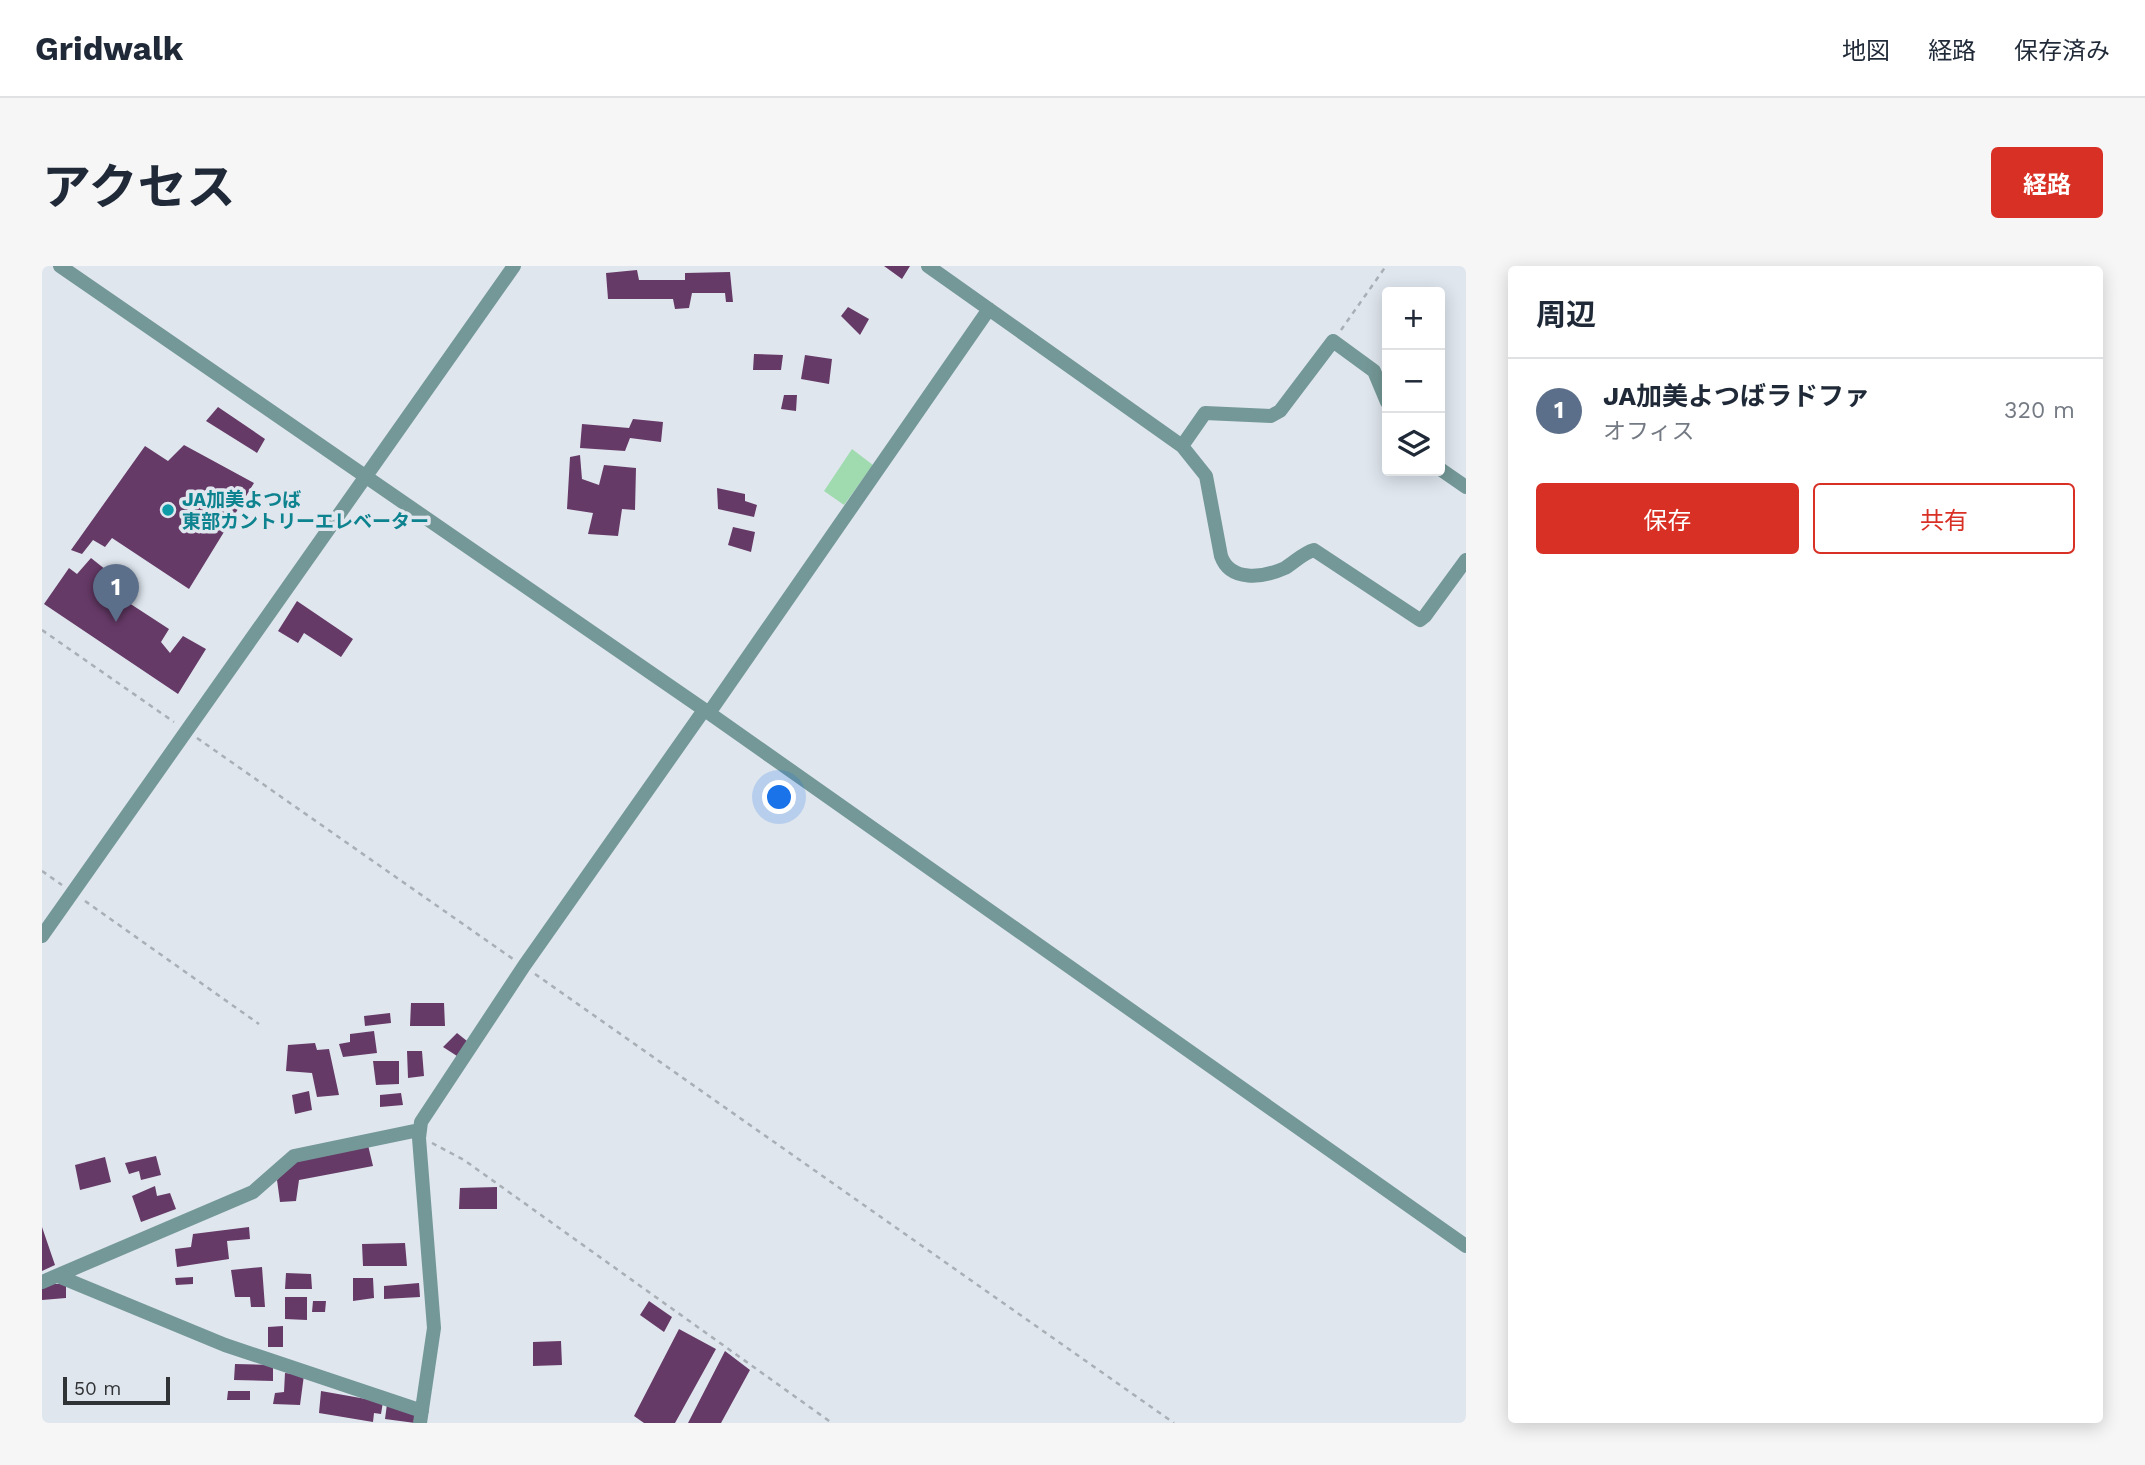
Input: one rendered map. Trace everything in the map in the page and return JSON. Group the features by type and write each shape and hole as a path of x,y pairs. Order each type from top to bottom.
{"street":[{"path":"60,266 700,718 1466,1245"},
{"path":"42,936 514,266"},
{"path":"928,266 1182,446 1206,476 1221,556 1225,568 1232,573 1270,574 1314,550 1420,620 1466,559"},
{"path":"58,1276 225,1345 421,1417 435,1328 419,1134 421,1122 524,966 989,309"},
{"path":"1182,446 1205,413 1262,417 1280,411 1333,341 1374,371 1382,390"},
{"path":"1445,472 1466,487"},
{"path":"42,1282 158,1230 253,1192 294,1156 419,1134"}],"path":[{"path":"1333,341 1386,266"},
{"path":"42,630 1174,1423"},
{"path":"42,871 259,1024"},
{"path":"419,1134 464,1160 832,1423"}],"green space":[{"path":"852,449 873,465 844,505 824,491"}],"building":[{"path":"884,266 910,266 902,279"},
{"path":"637,270 639,280 685,280 685,273 730,272 733,302 726,302 725,293 692,293 689,308 675,309 673,299 608,299 606,273"},
{"path":"848,307 869,319 860,335 841,316"},
{"path":"754,354 783,355 781,370 753,370"},
{"path":"805,355 832,359 829,384 801,379"},
{"path":"784,395 797,395 796,411 781,409"},
{"path":"218,407 265,439 257,453 206,421"},
{"path":"633,419 663,422 661,442 630,438 625,451 580,448 582,424 629,428"},
{"name":"JA加美よつば 東部カントリーエレベーター","path":"184,445 254,483 189,589 112,538 105,547 93,540 82,554 71,550 145,446 168,461"},
{"path":"580,455 582,479 599,485 604,465 636,468 635,510 622,509 618,536 588,534 593,513 567,509 570,457"},
{"path":"717,488 745,494 745,501 757,505 754,517 718,509"},
{"path":"733,527 755,532 751,552 728,545"},
{"path":"91,558 130,589 126,601 169,629 161,642 170,653 183,636 206,649 178,694 44,604 69,568 77,574"},
{"path":"297,601 353,639 341,657 304,633 298,643 278,631"},
{"path":"411,1003 444,1003 445,1026 410,1026"},
{"path":"390,1013 391,1023 365,1026 364,1016"},
{"path":"374,1031 377,1053 343,1057 339,1044 350,1042 350,1034"},
{"path":"457,1033 467,1041 457,1056 443,1047"},
{"path":"315,1043 317,1050 329,1049 339,1095 317,1097 312,1073 286,1071 288,1045"},
{"path":"407,1051 422,1051 424,1076 408,1078"},
{"path":"373,1061 399,1061 399,1084 376,1085"},
{"path":"309,1091 312,1110 295,1114 292,1095"},
{"path":"401,1093 403,1105 380,1107 380,1095"},
{"path":"368,1145 373,1166 299,1180 296,1201 280,1202 277,1180 291,1161"},
{"path":"156,1156 161,1175 141,1180 139,1171 129,1174 125,1163"},
{"path":"105,1157 111,1182 80,1190 75,1165"},
{"path":"155,1186 157,1196 170,1193 176,1209 141,1222 132,1196"},
{"path":"497,1187 497,1209 459,1209 460,1188"},
{"path":"42,1227 55,1265 42,1271"},
{"path":"249,1227 250,1239 227,1241 229,1259 177,1267 175,1249 191,1247 193,1234"},
{"path":"405,1243 407,1266 363,1266 362,1244"},
{"path":"262,1267 265,1307 251,1307 250,1297 235,1297 231,1270"},
{"path":"286,1273 311,1274 312,1289 285,1289"},
{"path":"193,1277 193,1284 176,1285 175,1278"},
{"path":"353,1278 373,1278 374,1298 353,1301"},
{"path":"419,1283 420,1297 384,1299 384,1286"},
{"path":"49,1284 66,1284 66,1298 42,1300 42,1289"},
{"path":"285,1297 307,1297 307,1320 285,1319"},
{"path":"313,1301 326,1301 325,1312 312,1312"},
{"path":"649,1301 672,1317 664,1332 640,1315"},
{"path":"283,1326 283,1347 268,1347 268,1327"},
{"path":"679,1329 716,1349 675,1423 644,1423 634,1416"},
{"path":"561,1341 562,1365 533,1366 533,1342"},
{"path":"725,1351 750,1370 721,1423 688,1423"},
{"path":"235,1364 273,1365 273,1381 234,1380"},
{"path":"285,1373 304,1375 300,1405 273,1404 275,1393 284,1392"},
{"path":"228,1391 250,1391 250,1400 227,1400"},
{"path":"321,1391 383,1402 381,1414 374,1413 373,1422 319,1413"},
{"path":"387,1404 417,1413 415,1423 385,1419"}],"place":[{"name":"JA加美よつば 東部カントリーエレベーター","path":"168,510"},
{"name":"JA加美よつばラドファ","path":"116,622"}]}
